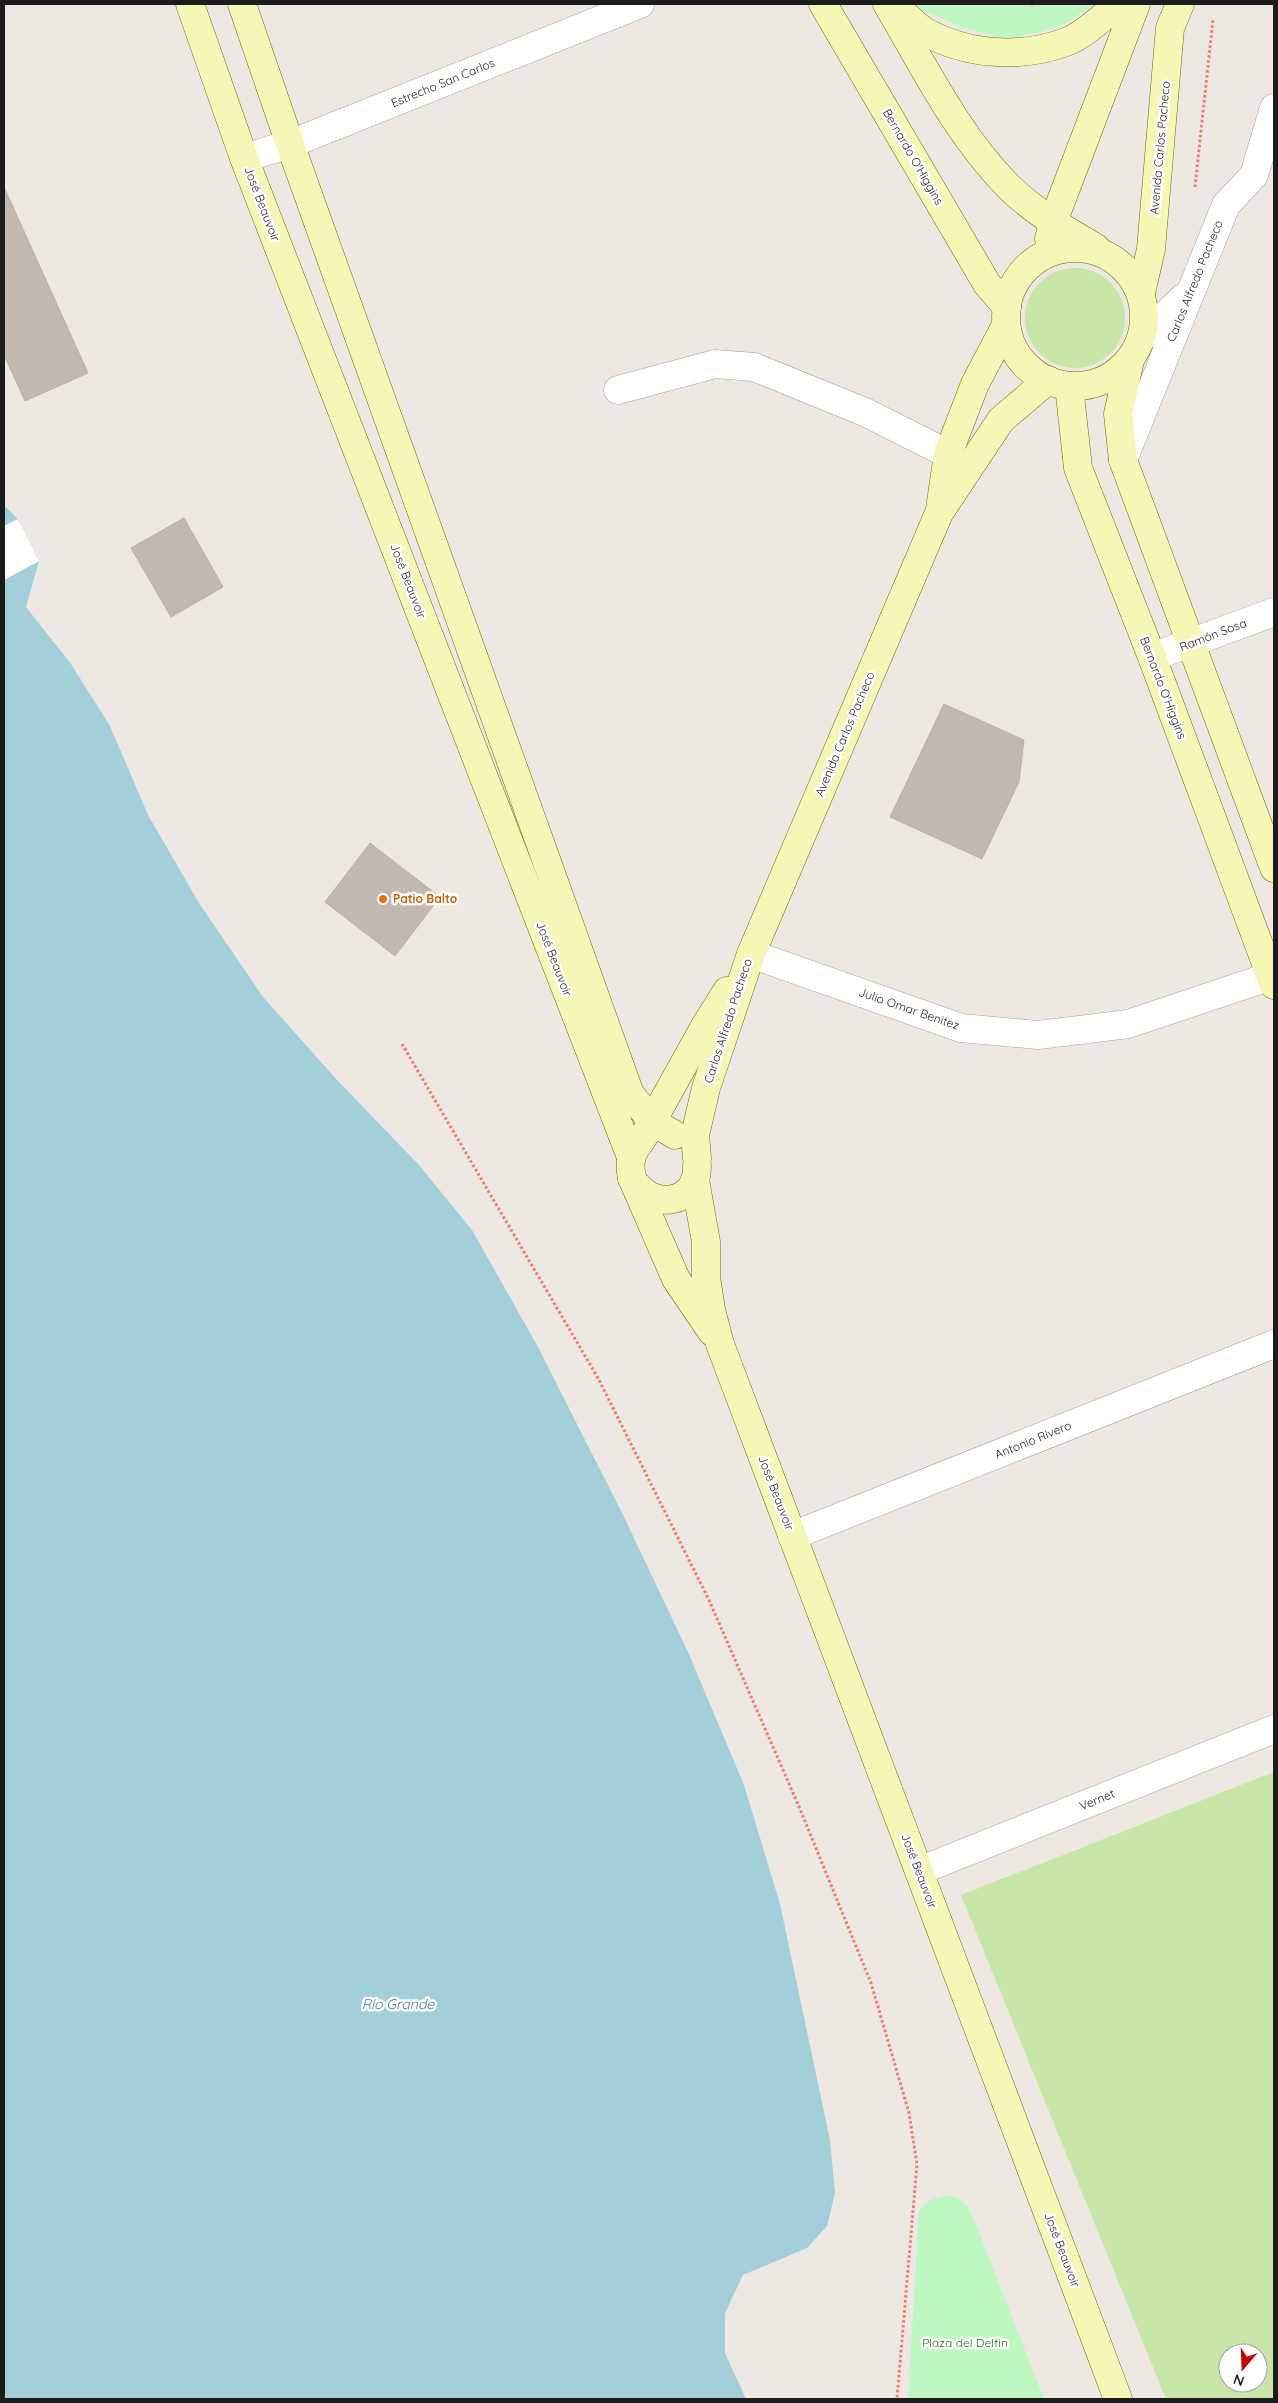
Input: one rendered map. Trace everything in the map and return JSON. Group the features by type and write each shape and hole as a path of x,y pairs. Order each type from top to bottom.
{"street":[{"name":"José Beauvoir","path":"190,4 244,158 633,1161 676,1279 720,1344"},
{"name":"José Beauvoir","path":"242,4 290,144 630,1094 664,1128"},
{"name":"Estrecho San Carlos","path":"244,158 290,144 640,4"},
{"name":"Bernardo O'Higgins","path":"823,4 1006,316"},
{"path":"887,4 971,145 1010,188 1053,222 1112,258"},
{"path":"893,4 923,30 956,46 994,53 1030,50 1067,42 1102,18 1118,4"},
{"path":"1046,254 1053,222 1136,4"},
{"name":"Avenida Carlos Pacheco","path":"1141,293 1151,249 1170,28 1180,4"},
{"name":"Carlos Alfredo Pacheco","path":"1123,460 1226,205 1264,168 1274,108"},
{"name":"Avenida Carlos Pacheco","path":"939,513 948,454 975,384 1006,316 1013,286 1025,268 1046,254 1068,248 1091,249 1112,258 1129,273 1141,293 1145,316 1136,350"},
{"path":"1006,316 1015,350 1029,368 1058,383 1092,384 1113,375 1191,289"},
{"path":"1136,350 1118,414 1123,460 1274,868"},
{"path":"618,390 715,364 754,367 867,413 948,454"},
{"name":"Bernardo O'Higgins","path":"1058,383 1078,468 1152,657 1273,979"},
{"name":"Avenida Carlos Pacheco","path":"751,954 939,513 1001,420 1058,383"},
{"name":"Ramón Sosa","path":"1152,657 1191,645 1274,612"},
{"name":"Carlos Alfredo Pacheco","path":"633,1161 664,1128 705,1026 751,954"},
{"name":"Carlos Alfredo Pacheco","path":"696,1169 695,1135 706,1088 751,954"},
{"name":"Julio Omar Benitez","path":"751,954 961,1028 1038,1035 1128,1024 1273,979"},
{"path":"633,1161 637,1189 646,1196 663,1200 679,1197 688,1190 696,1169 692,1148 685,1140 664,1128"},
{"name":"José Beauvoir","path":"696,1169 706,1242 706,1277 711,1310 720,1344 1118,2399"},
{"name":"Antonio Rivero","path":"792,1536 1274,1344"},
{"name":"Vernet","path":"919,1871 1274,1729"}],"path":[{"path":"1195,189 1214,12"},
{"path":"402,1044 598,1378 709,1600 800,1809 871,1983 909,2113 917,2164 897,2399"}],"green space":[{"path":"911,4 1095,4 1066,23 1039,33 1004,38 961,27"},
{"path":"1065,268 1085,268 1094,271 1111,282 1122,299 1125,308 1125,328 1122,337 1111,354 1094,365 1085,368 1065,368 1047,360 1033,346 1025,328 1025,308 1033,290 1047,276"},
{"path":"1274,1772 1274,2399 1166,2399 961,1895"},
{"name":"Plaza del Delfin","path":"948,2195 963,2202 972,2214 1044,2399 908,2399 919,2212 931,2200"}],"water":[{"name":"Río Grande","path":"4,505 18,519 39,561 26,607 71,664 110,726 148,815 199,903 263,997 337,1080 419,1165 472,1230 538,1347 624,1517 688,1652 744,1785 780,1904 830,2140 835,2193 827,2226 807,2248 743,2275 725,2313 725,2353 746,2399 4,2399"}],"pier":[{"path":"18,519 39,561 4,580 4,526"}],"building":[{"path":"4,187 88,373 25,401 4,355"},
{"path":"184,518 223,587 171,617 131,548"},
{"path":"944,704 1024,740 1019,782 982,859 890,817"},
{"name":"Patio Balto","path":"370,843 440,897 395,956 325,902"}],"place":[{"name":"Patio Balto","path":"383,899"}]}
